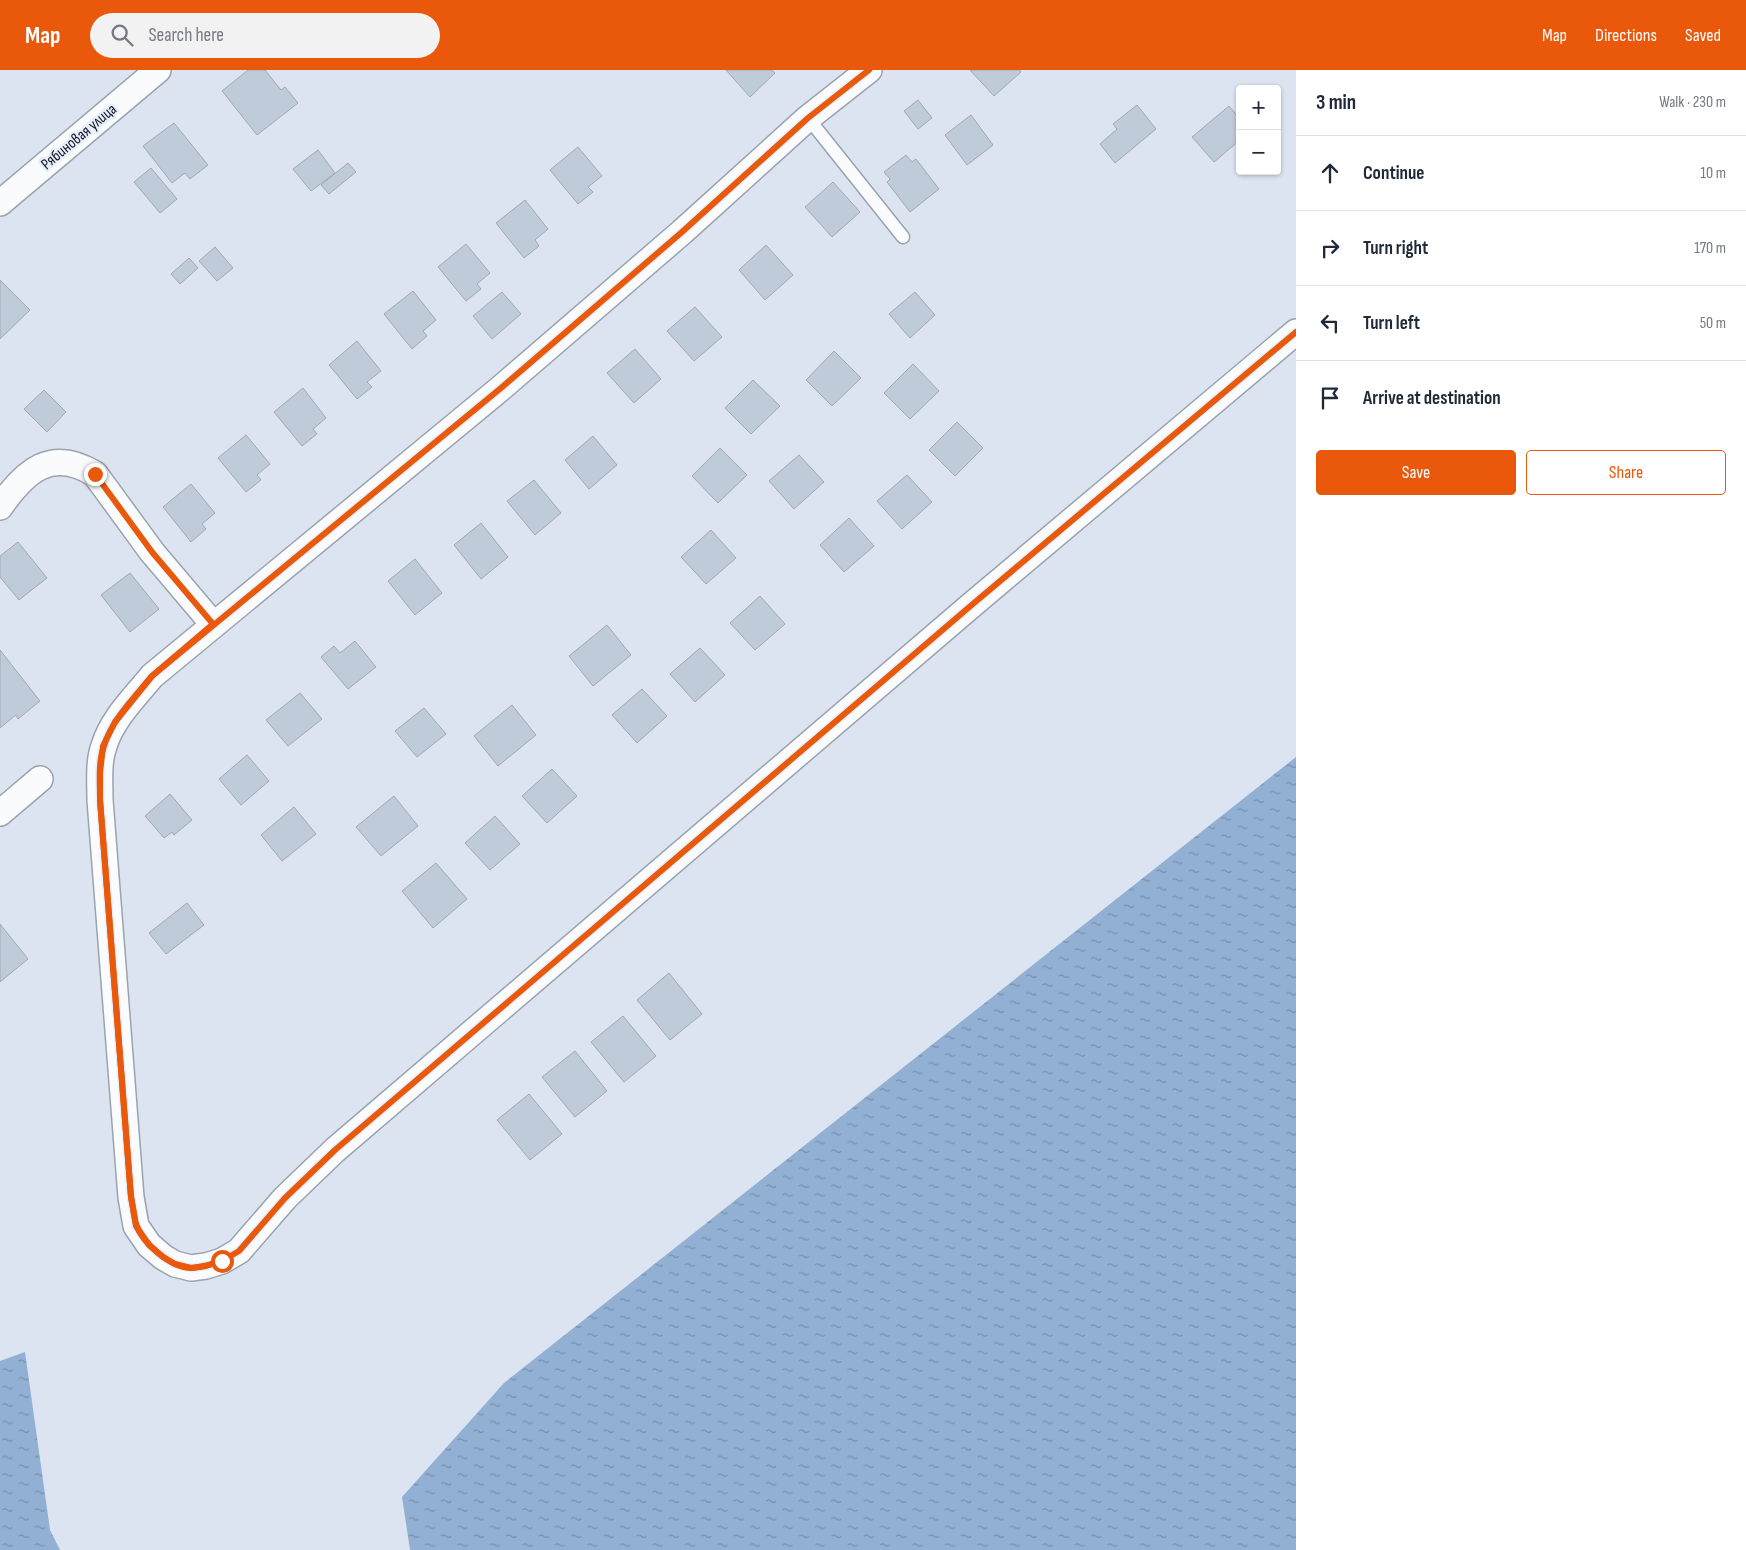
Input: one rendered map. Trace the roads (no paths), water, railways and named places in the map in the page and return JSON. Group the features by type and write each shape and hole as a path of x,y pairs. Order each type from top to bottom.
{"street":[{"name":"Рябиновая улица","path":"0,204 158,70"},
{"path":"868,70 808,118 682,232 501,388 152,676 115,722 103,746 100,800 131,1197 136,1226 149,1245 162,1257 175,1264 191,1268 222,1261 239,1251 285,1198 342,1143 951,622 1296,332"},
{"path":"0,507 22,478 39,466 59,463 85,468 95,474 152,552 213,624"},
{"path":"0,813 40,779"}],"lane":[{"path":"808,118 903,237"}],"water":[{"path":"1296,757 1296,1550 410,1550 402,1497 504,1383"},
{"path":"25,1352 50,1530 60,1550 0,1550 0,1361"}]}
